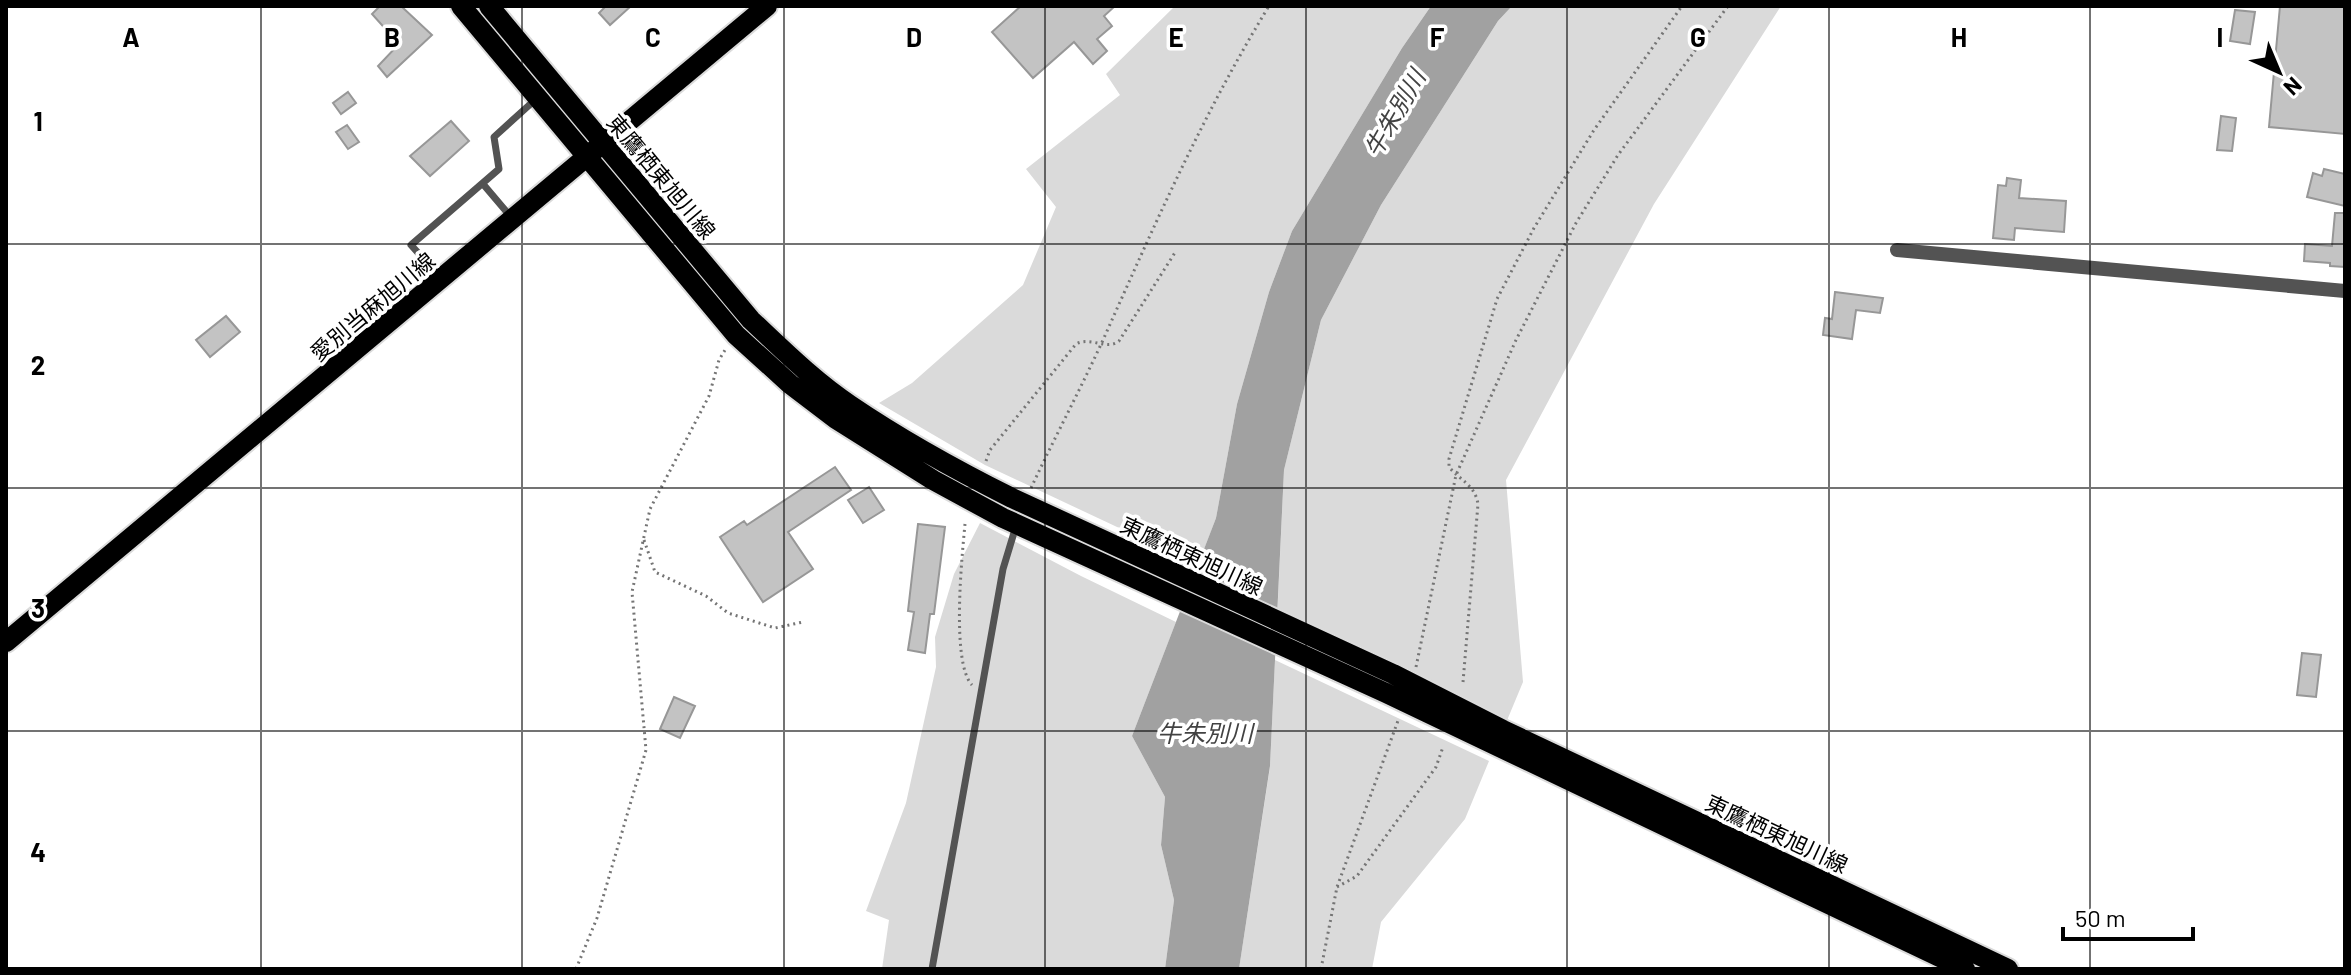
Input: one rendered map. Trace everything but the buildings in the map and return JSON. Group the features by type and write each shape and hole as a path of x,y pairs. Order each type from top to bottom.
{"main road":[{"name":"東鷹栖東旭川線","path":"461,6 538,98 595,150 751,320 849,405 970,477 1965,969"},
{"name":"東鷹栖東旭川線","path":"489,6 736,335 790,384 836,419 933,480 1044,537 1399,689 2008,969"},
{"name":"愛別当麻旭川線","path":"6,642 767,6"}],"street":[{"path":"1897,250 2345,291"}],"lane":[{"path":"442,279 411,245 499,169 494,137 538,98"},
{"path":"483,184 513,218"},
{"path":"932,969 1003,569 1017,524"}],"path":[{"path":"1024,503 1171,187 1242,49 1269,6"},
{"path":"1463,682 1478,504 1471,486 1449,467 1449,459 1497,299 1534,228 1594,130 1682,6"},
{"path":"1321,969 1337,887 1399,689 1421,649 1456,475 1516,340 1576,223 1618,155 1728,6"},
{"path":"986,461 990,450 1076,344 1081,341 1114,345 1119,341 1176,251"},
{"path":"576,969 597,918 646,750 632,592 650,509 709,396 719,360 736,335"},
{"path":"965,524 960,622 964,668 970,684 982,689"},
{"path":"644,540 655,572 706,596 728,613 775,628 803,622"},
{"path":"1337,887 1357,876 1436,767 1443,747"}],"shaded area":[{"path":"1175,6 1431,6 1402,48 1292,231 1269,292 1237,404 1216,518 1198,565 985,465 879,403 912,383 1023,285 1056,207 1026,169 1120,95 1106,74"},
{"path":"1512,6 1781,6 1654,204 1506,480 1523,682 1503,730 1277,621 1284,470 1321,320 1381,205 1498,21"},
{"path":"980,523 1176,622 1132,736 1165,797 1161,845 1174,900 1165,969 882,969 889,920 866,911 906,803 936,667 935,637 954,574"},
{"path":"1275,660 1489,761 1465,819 1381,922 1372,969 1239,969 1270,767"}],"water":[{"name":"牛朱別川","path":"1431,6 1512,6 1498,21 1381,205 1321,320 1284,470 1270,766 1239,969 1165,969 1174,900 1161,845 1165,797 1132,736 1216,518 1237,404 1269,292 1292,231 1402,48"}]}
